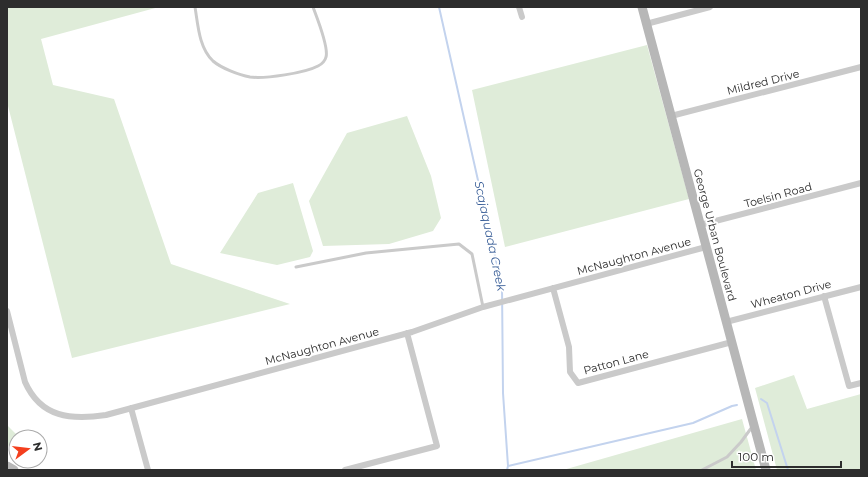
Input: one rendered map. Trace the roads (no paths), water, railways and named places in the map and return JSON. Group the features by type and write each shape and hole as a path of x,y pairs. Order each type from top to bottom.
{"street":[{"path":"519,7 522,17"},
{"name":"George Urban Boulevard","path":"642,7 766,470"},
{"path":"646,24 710,7"},
{"name":"Mildred Drive","path":"670,116 861,67"},
{"name":"Toelsin Road","path":"700,225 861,183"},
{"name":"McNaughton Avenue","path":"7,311 25,382 32,395 41,405 58,414 92,417 106,415 407,333 483,307 706,247"},
{"name":"Wheaton Drive","path":"726,322 861,287"},
{"name":"Patton Lane","path":"553,288 569,347 570,372 578,383 732,342"},
{"path":"824,296 849,386 861,382"},
{"path":"345,470 437,446 407,333"},
{"path":"131,408 148,470"},
{"path":"7,466 14,470"}],"lane":[{"path":"195,7 201,39 206,52 215,62 223,67 249,76 272,77 305,71 323,63 326,57 326,47 314,7"},
{"path":"296,267 366,253 459,244 472,254 483,307"},
{"path":"702,470 727,457 741,442 754,424"}],"waterway":[{"name":"Scajaquada Creek","path":"439,7 502,287 503,393 508,466 507,470"},
{"path":"761,399 767,403 788,470"},
{"path":"508,466 693,423 737,405"}]}
